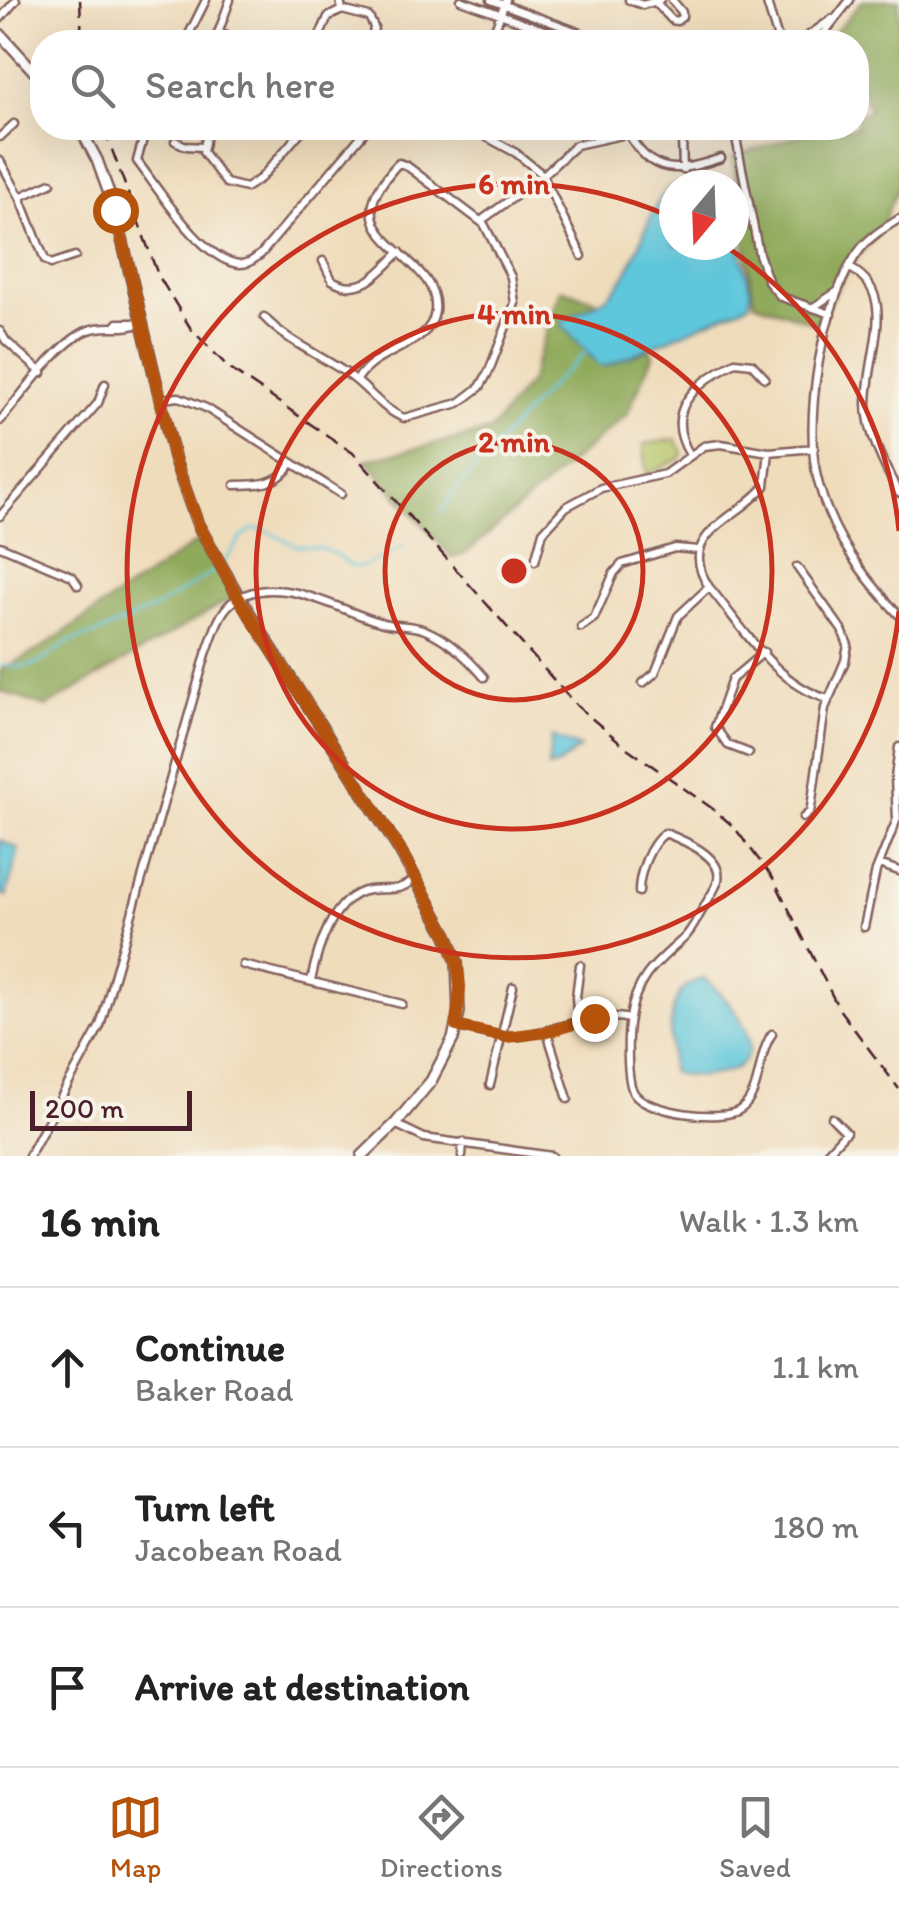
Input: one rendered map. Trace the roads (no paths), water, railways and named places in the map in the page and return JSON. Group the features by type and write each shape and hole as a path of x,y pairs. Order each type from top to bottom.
{"main road":[{"path":"0,34 30,67"},
{"path":"86,140 115,210 175,461 198,524 238,597 416,878 457,962 460,987 453,1039 431,1081 362,1156"}],"street":[{"path":"0,19 16,0"},
{"path":"191,30 206,0"},
{"path":"219,30 230,0"},
{"path":"340,0 342,10"},
{"path":"461,0 545,30"},
{"path":"491,0 506,2 575,30"},
{"path":"629,0 643,5 658,2 677,22 683,14 672,0"},
{"path":"766,0 776,30"},
{"path":"816,30 850,0"},
{"path":"494,30 506,2"},
{"path":"322,30 328,17 342,10 369,18 374,30"},
{"path":"826,30 833,18"},
{"path":"0,136 14,124"},
{"path":"143,140 138,161 206,246 228,261 241,264 261,254 358,140"},
{"path":"204,140 203,152 226,183 246,188 293,140"},
{"path":"492,140 543,175 582,256"},
{"path":"481,220 586,140"},
{"path":"636,140 642,154 666,168 682,170 721,158"},
{"path":"682,140 682,170"},
{"path":"736,140 759,254 769,282 781,296 799,306 815,306 831,314"},
{"path":"175,141 202,147"},
{"path":"0,161 48,263 75,256"},
{"path":"264,317 286,336 356,380 390,412 410,418 459,403 484,381 515,303 512,277 481,220 402,163 395,165 376,194 371,211 378,231 412,263 431,290 436,308 423,335 371,362 356,380"},
{"path":"20,197 51,184"},
{"path":"899,220 862,248 839,290 817,365 814,448 819,488 850,557 899,615"},
{"path":"323,262 332,280 350,288 365,284 400,252"},
{"path":"850,268 883,284"},
{"path":"815,306 839,290"},
{"path":"0,419 68,343 84,332 118,322 140,323"},
{"path":"0,331 42,373"},
{"path":"880,358 869,388 867,408 899,493"},
{"path":"690,455 678,428 685,401 735,362 752,364 765,378"},
{"path":"0,516 98,402 105,384"},
{"path":"161,399 188,399 341,494"},
{"path":"535,561 543,532 566,507 601,488 666,474 690,455 716,444 769,452 814,448"},
{"path":"769,452 765,486 704,537 699,550 701,572 709,587 792,683 828,699"},
{"path":"234,485 265,484 280,479 292,463"},
{"path":"0,546 72,576 78,585"},
{"path":"581,627 594,618 622,564 675,548 699,550"},
{"path":"797,567 846,637 845,661 828,699 810,812 803,818"},
{"path":"643,684 655,673 678,616 709,587"},
{"path":"29,1156 100,1026 221,613 238,597 283,589 384,624 421,628 466,656 484,677"},
{"path":"749,753 728,745 714,727 732,678 764,652"},
{"path":"864,927 879,864 897,819 895,778 899,747"},
{"path":"638,892 650,853 658,838 665,834 691,845 717,866 719,878 694,925 655,962 638,989 630,1019 630,1084 636,1096 644,1103 710,1117 728,1116 746,1105 752,1094 764,1045 772,1034"},
{"path":"879,864 899,871"},
{"path":"311,981 320,938 350,901 364,891 400,890 416,878"},
{"path":"243,965 402,1004"},
{"path":"578,1022 580,965"},
{"path":"490,1085 512,987"},
{"path":"456,1026 501,1036 547,1032 606,1017 630,1019"},
{"path":"547,1032 568,1099"},
{"path":"824,1156 846,1132 832,1118"},
{"path":"395,1124 424,1138 552,1156"},
{"path":"462,1156 463,1142"}],"water":[{"path":"658,202 659,260 743,260 751,292 749,304 603,367 562,325 563,320 600,301 616,287 633,261"},
{"path":"552,737 580,748 548,768"},
{"path":"0,840 19,849 6,896 0,893"},
{"path":"704,978 738,1016 746,1031 747,1057 736,1067 717,1074 671,1072 670,1031 675,1003 691,983"}],"waterway":[{"path":"441,513 452,494 543,393 586,352"},
{"path":"222,565 242,537 253,529 264,530 297,546 320,548 352,567 364,566 404,546"},
{"path":"0,665 27,667 42,661 67,643 159,606 217,569"}],"railway":[{"path":"80,0 81,30"},
{"path":"108,140 158,275 191,329 230,369 353,453 577,706 734,827 773,878 839,1009 899,1089"}]}
